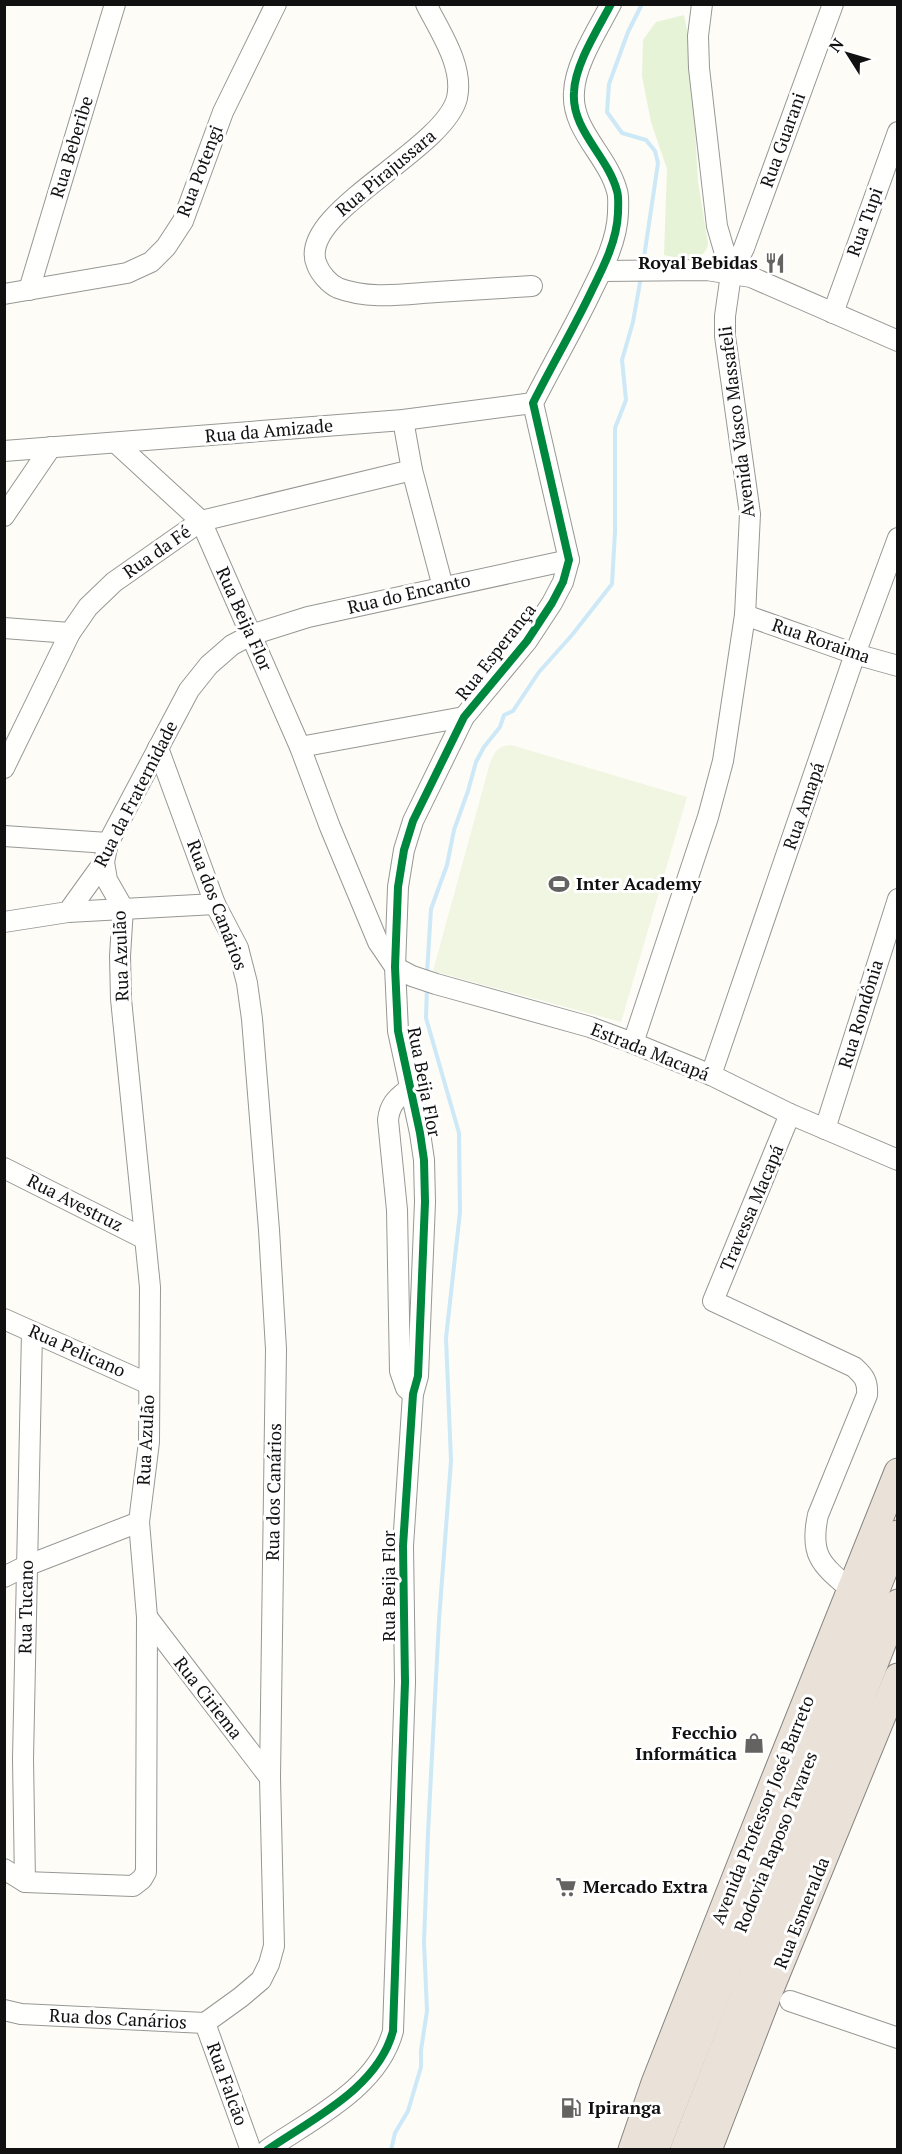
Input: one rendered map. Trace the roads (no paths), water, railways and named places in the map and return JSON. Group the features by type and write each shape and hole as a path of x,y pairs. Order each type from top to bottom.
{"highway":[{"name":"Avenida Professor José Barreto","path":"632,2150 655,2083 897,1472"},
{"name":"Rodovia Raposo Tavares","path":"655,2150 897,1534"},
{"name":"Rodovia Raposo Tavares","path":"684,2150 897,1603"},
{"path":"864,1690 897,1633"},
{"name":"Rua Esmeralda","path":"708,2150 770,1989 897,1677"}],"street":[{"name":"Rua Beberibe","path":"29,290 116,4"},
{"name":"Rua Potengi","path":"4,294 127,273 150,262 166,247 183,221 223,112 276,4"},
{"name":"Rua Pirajussara","path":"426,4 456,68 457,96 450,116 433,135 353,199 327,223 316,243 315,261 319,271 336,287 386,296 532,286"},
{"path":"569,560 533,403 602,271 615,238 618,192 609,170 580,123 575,107 574,92 578,72 611,4"},
{"name":"Avenida Vasco Massafeli","path":"633,1043 708,817 723,761 745,615 750,514 725,336 725,316 731,274 717,226 699,68 698,36 702,4"},
{"name":"Rua Guarani","path":"731,274 744,248 833,4"},
{"name":"Rua Tupi","path":"833,313 897,132"},
{"path":"602,271 707,270 751,277 897,342"},
{"name":"Rua da Amizade","path":"4,451 403,420 533,403"},
{"path":"403,420 412,470 443,586"},
{"name":"Rua Beija Flor","path":"116,443 201,522 300,747 330,827 378,942 404,971 398,1031 424,1160 425,1202 418,1376 413,1394 403,1546 405,1682 393,2031 382,2061 352,2090 257,2148"},
{"path":"4,516 51,447"},
{"name":"Rua da Fé","path":"4,768 70,633 88,607 114,582 201,522 412,470"},
{"name":"Rua Amapá","path":"711,1075 897,538"},
{"name":"Rua do Encanto","path":"251,635 308,617 569,560"},
{"name":"Rua Esperança","path":"404,971 398,887 413,821 464,717 540,622 563,582 569,560"},
{"name":"Rua Roraima","path":"745,615 855,654 897,666"},
{"path":"4,628 70,633"},
{"name":"Rua da Fraternidade","path":"68,912 106,853 189,690 209,665 232,645 251,635"},
{"path":"300,747 464,717"},
{"name":"Rua dos Canários","path":"4,2010 21,2014 205,2024 261,1980 274,1946 270,1778 276,1349 252,1019 247,983 238,948 215,904 158,748"},
{"path":"4,836 106,853"},
{"name":"Rua Azulão","path":"4,1869 25,1882 133,1886 142,1879 146,1872 147,1617 139,1522 149,1442 150,1287 121,999 120,956 123,908 107,880 106,853"},
{"name":"Rua Rondônia","path":"825,1129 897,899"},
{"path":"4,922 68,912 215,904"},
{"name":"Estrada Macapá","path":"404,971 436,984 590,1027 633,1043 711,1075 790,1114 897,1160"},
{"path":"411,1087 389,1109 388,1120 397,1210 400,1371 406,1388 413,1394"},
{"name":"Travessa Macapá","path":"790,1114 713,1301 854,1367 864,1376 868,1384 867,1395 818,1515 814,1533 816,1547 827,1570 851,1590"},
{"name":"Rua Avestruz","path":"4,1168 145,1239"},
{"name":"Rua Pelicano","path":"4,1319 149,1384"},
{"name":"Rua Tucano","path":"25,1882 23,1759 32,1332"},
{"path":"4,1577 26,1566 139,1522"},
{"name":"Rua Ciriema","path":"147,1617 270,1778"},
{"path":"790,2001 897,2038"},
{"name":"Rua Falcão","path":"205,2024 257,2148"}],"waterway":[{"path":"642,4 628,32 609,84 607,112 622,133 646,140 655,151 658,163 643,264"},
{"path":"427,973 431,909 447,865 454,830 476,762 484,747 500,727 504,715 513,711 539,672 612,584 615,532 615,428 626,400 622,360 633,322 641,277"},
{"path":"391,2150 395,2133 408,2111 421,2067 421,2050 427,2011 424,1943 428,1833 439,1620 451,1461 446,1338 460,1212 459,1133 426,1018 427,987"}],"place":[{"name":"Royal Bebidas","path":"775,263"},
{"name":"Inter Academy","path":"559,884"},
{"name":"Fecchio Informática","path":"754,1743"},
{"name":"Mercado Extra","path":"566,1887"},
{"name":"Ipiranga","path":"571,2108"}]}
